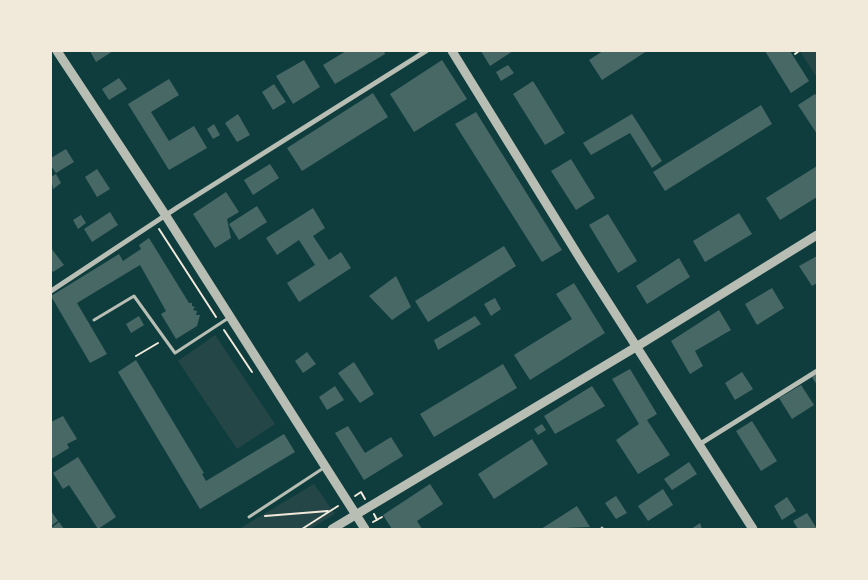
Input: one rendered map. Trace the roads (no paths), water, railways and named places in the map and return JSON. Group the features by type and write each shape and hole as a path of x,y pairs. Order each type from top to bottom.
{"street":[{"path":"57,51 166,216 365,529"},
{"path":"51,291 426,51"},
{"path":"452,51 636,347 753,529"},
{"path":"332,529 636,347 817,235"},
{"path":"700,444 817,371"}],"lane":[{"path":"94,320 134,296 174,353 231,317"},
{"path":"248,517 326,466"}]}
